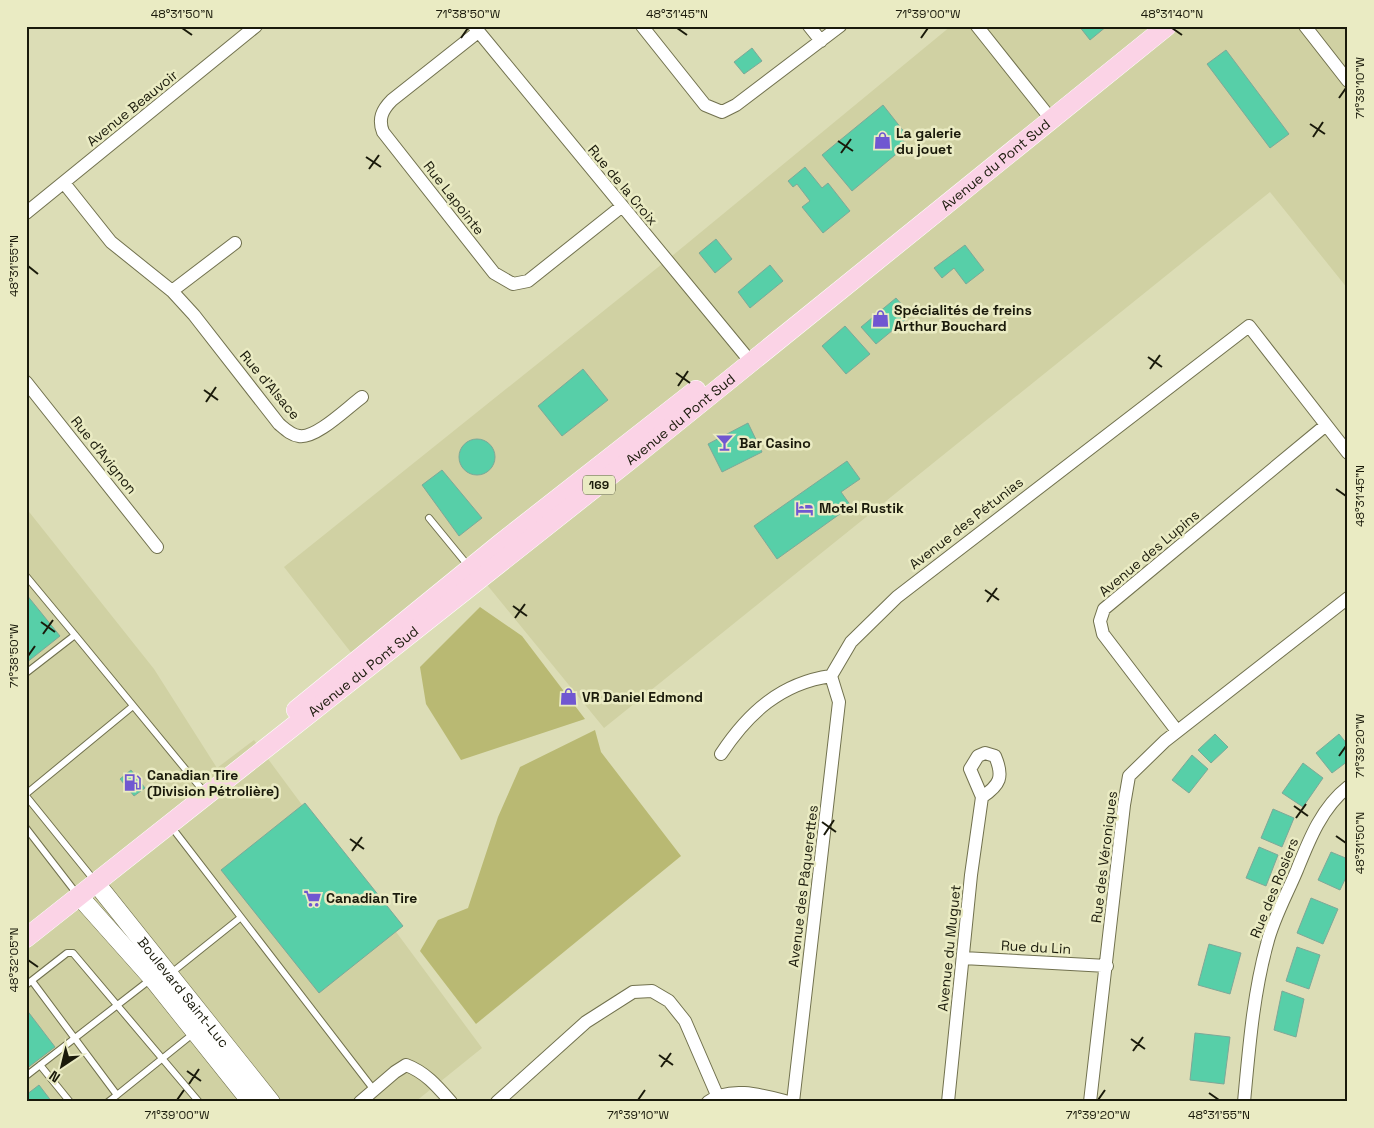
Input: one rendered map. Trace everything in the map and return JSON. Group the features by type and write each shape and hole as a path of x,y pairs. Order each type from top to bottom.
{"main road":[{"name":"Avenue du Pont Sud","path":"1048,115 1149,26"},
{"name":"Avenue du Pont Sud","path":"93,878 170,825 204,792 471,568 747,357 1048,115 1167,26"},
{"name":"Avenue du Pont Sud","path":"26,924 75,892 168,816 204,792 365,673 511,553 635,456 747,357"},
{"name":"Avenue du Pont Sud","path":"26,938 75,892"}],"street":[{"name":"Avenue Beauvoir","path":"26,213 256,26"},
{"path":"642,26 704,105 722,112 736,105 840,26"},
{"path":"809,26 821,41"},
{"path":"977,26 1048,115"},
{"path":"1305,26 1348,81"},
{"name":"Rue Lapointe","path":"476,29 385,107 380,126 494,273 512,284 528,281 621,207"},
{"name":"Rue de la Croix","path":"476,29 621,207 747,357"},
{"name":"Rue d'Alsace","path":"64,183 111,242 172,291 194,315 280,424 290,433 299,436 314,433 362,397"},
{"path":"172,291 235,243"},
{"name":"Avenue des Pétunias","path":"831,676 851,642 868,623 903,591 1249,326 1326,425"},
{"name":"Rue d'Avignon","path":"26,382 157,547"},
{"path":"1326,425 1348,453"},
{"name":"Avenue des Lupins","path":"1178,731 1103,634 1100,621 1104,609 1326,425"},
{"name":"Rue des Véroniques","path":"1090,1102 1124,805 1129,776 1178,731 1348,598"},
{"path":"721,754 747,719 766,701 791,686 831,676"},
{"name":"Avenue des Pâquerettes","path":"793,1102 839,702 831,676"},
{"name":"Rue des Rosiers","path":"1244,1102 1259,980 1267,942 1302,855 1323,814 1336,796 1348,787"},
{"name":"Avenue du Muguet","path":"948,1102 982,797"},
{"name":"Boulevard Saint-Luc","path":"93,878 169,975 201,1028 251,1102"},
{"name":"Boulevard Saint-Luc","path":"75,892 152,978 271,1102"},
{"name":"Rue du Lin","path":"963,958 1106,966"},
{"path":"497,1102 586,1022 633,992 652,990 669,1001 686,1021 712,1098 751,1093 790,1102"},
{"path":"360,1102 406,1066 416,1069 427,1076 450,1102"}],"lane":[{"path":"429,518 471,568"},
{"path":"26,576 204,792"},
{"path":"26,673 75,635"},
{"path":"93,878 26,795 133,706"},
{"path":"170,825 374,1090"},
{"path":"26,828 75,892"},
{"path":"169,975 240,918"},
{"path":"117,1095 75,1038 29,983 67,953 73,952 200,1102"},
{"path":"26,1076 152,978"},
{"path":"108,1102 201,1028"},
{"path":"40,1065 70,1102"}],"shaded area":[{"path":"951,26 1348,26 1348,289 1270,192 604,728 470,564 353,655 284,567 672,256"},
{"path":"26,508 154,669 217,768 254,740 482,1048 415,1102 26,1102"},
{"path":"480,607 522,636 585,719 461,760 426,704 420,667"},
{"path":"595,730 601,752 681,856 476,1024 420,951 438,920 468,908 498,817 520,767"}],"building":[{"path":"1079,26 1107,26 1090,40"},
{"path":"752,48 762,61 744,74 734,62"},
{"path":"1226,50 1289,134 1270,148 1207,64"},
{"path":"883,105 905,133 901,138 907,145 852,191 822,155"},
{"path":"805,167 822,188 828,183 850,211 823,233 802,207 810,201 797,184 793,187 788,181"},
{"path":"716,239 732,259 715,273 699,253"},
{"path":"965,245 984,270 966,284 954,268 942,278 934,268"},
{"path":"770,265 783,281 750,308 738,292"},
{"path":"896,298 911,315 876,344 861,327"},
{"path":"845,326 870,354 846,374 822,346"},
{"path":"583,369 608,400 562,436 538,406"},
{"path":"748,423 762,452 722,472 708,444"},
{"path":"477,439 484,440 490,444 494,450 494,464 490,470 484,474 477,475 470,474 464,470 460,464 459,457 460,450 464,444 470,440"},
{"path":"847,461 860,479 841,492 851,506 777,559 754,526"},
{"path":"442,470 482,518 459,536 422,485"},
{"path":"26,594 60,636 26,663"},
{"path":"1215,734 1228,747 1211,763 1198,750"},
{"path":"1339,734 1348,745 1348,761 1332,773 1316,753"},
{"path":"1192,755 1208,769 1189,793 1172,780"},
{"path":"1303,763 1323,778 1303,807 1282,793"},
{"name":"Canadian Tire (Division Pétrolière)","path":"131,770 145,788 134,796 120,779"},
{"name":"Canadian Tire","path":"305,803 403,926 319,993 221,870"},
{"path":"1273,809 1294,818 1282,847 1261,838"},
{"path":"1259,847 1278,855 1266,886 1246,878"},
{"path":"1331,852 1348,859 1348,873 1340,890 1318,880"},
{"path":"1311,898 1338,909 1323,944 1297,933"},
{"path":"1209,944 1241,953 1230,994 1198,985"},
{"path":"1297,947 1320,955 1309,989 1286,981"},
{"path":"1282,991 1304,999 1296,1037 1274,1030"},
{"path":"26,1009 55,1047 26,1069"},
{"path":"1195,1033 1230,1037 1224,1084 1190,1080"},
{"path":"39,1085 52,1102 26,1102 26,1095"}],"place":[{"name":"La galerie du jouet","path":"882,141"},
{"name":"Spécialités de freins Arthur Bouchard","path":"880,318"},
{"name":"Bar Casino","path":"725,443"},
{"name":"Motel Rustik","path":"805,508"},
{"name":"VR Daniel Edmond","path":"568,697"},
{"name":"Canadian Tire (Division Pétrolière)","path":"133,783"},
{"name":"Canadian Tire","path":"312,898"}]}
